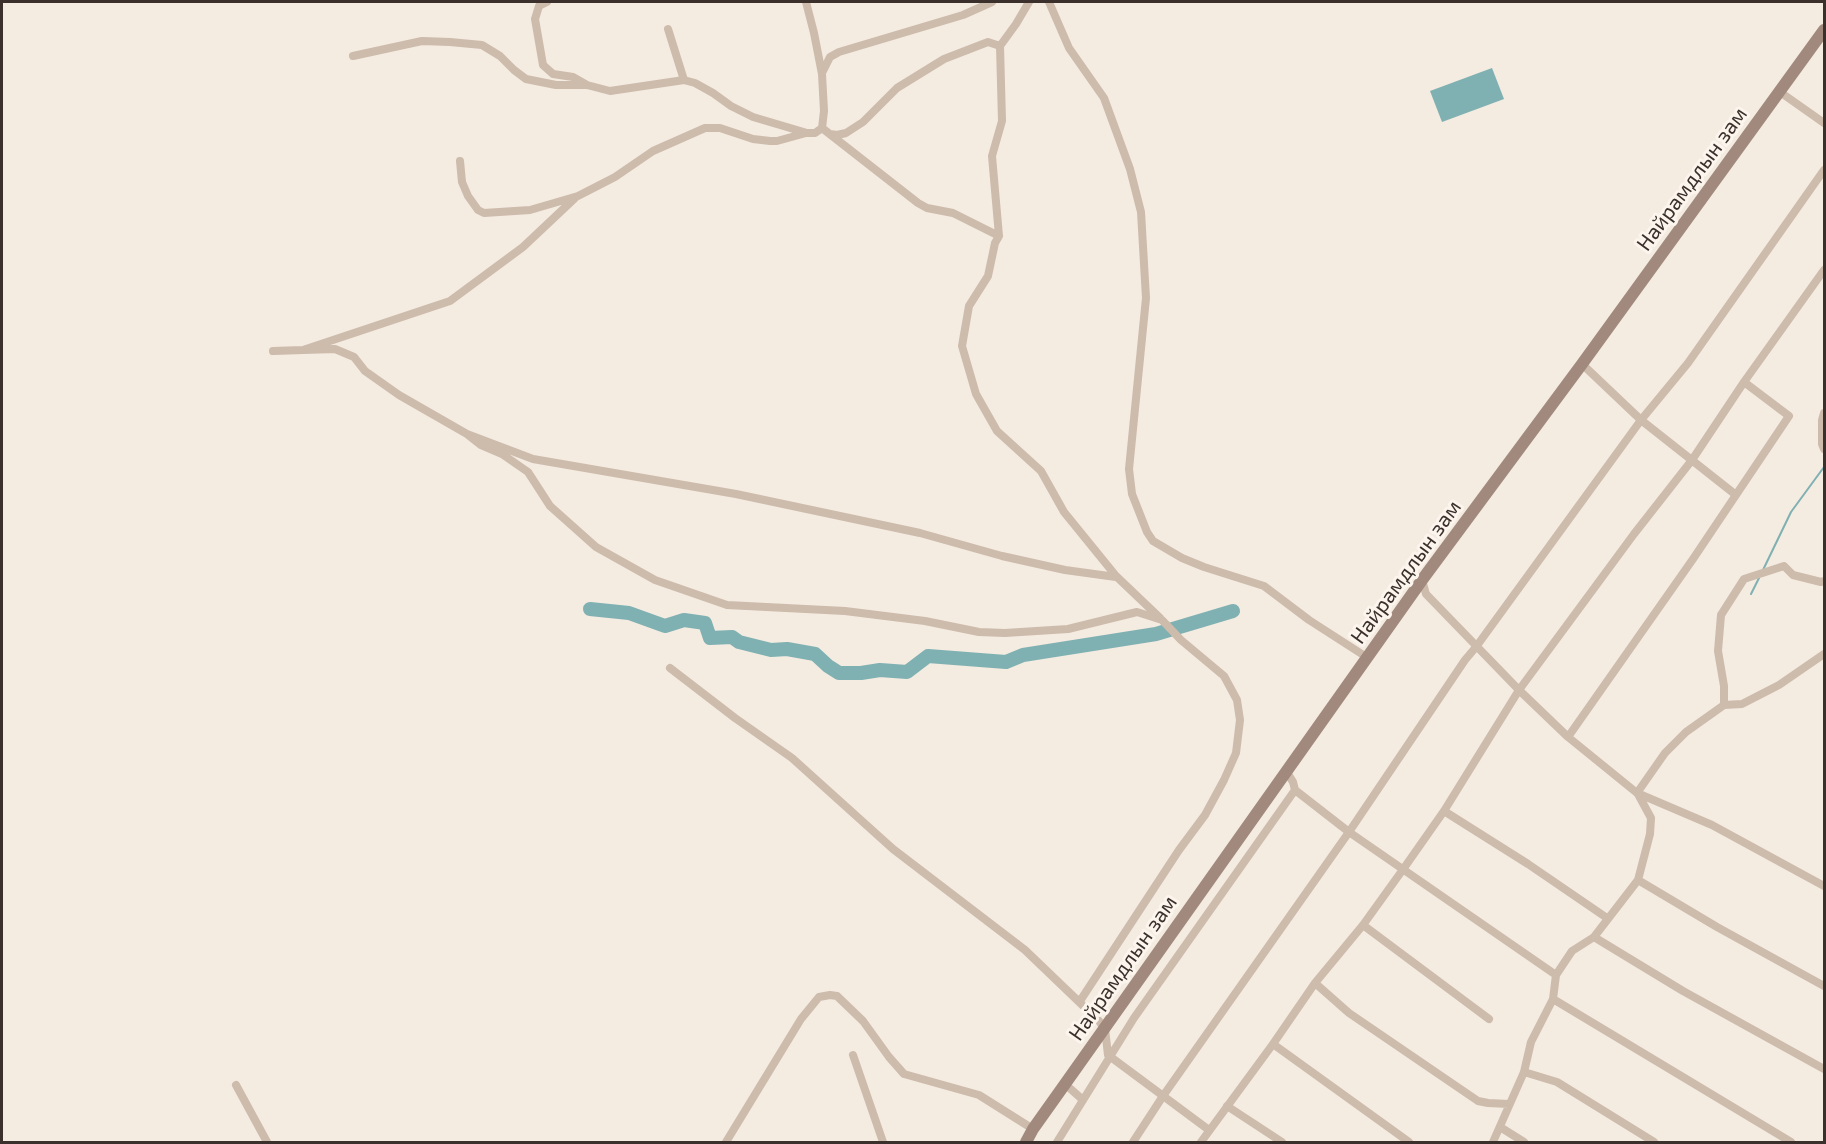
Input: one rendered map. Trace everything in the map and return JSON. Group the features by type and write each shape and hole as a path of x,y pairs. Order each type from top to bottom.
{"main road":[{"name":"Найрамдлын зам","path":"1026,1143 1033,1129 1422,580 1824,30"}],"street":[{"path":"547,2 539,6 535,19 543,65 553,74 573,76 587,85"},
{"path":"806,2 822,74 826,131 918,203 927,208 953,213 999,236"},
{"path":"822,74 830,57 839,52 963,15 992,2"},
{"path":"1029,2 1000,46 1002,122 992,156 999,236 995,243 988,276 969,306 962,346 970,377 976,394 997,430 1041,471 1064,512 1116,577 1181,640 1224,676 1237,700 1240,720 1236,753 1205,815 1179,850 1080,1001"},
{"path":"1049,2 1069,48 1104,98 1127,160 1141,212 1146,298 1129,470 1132,494 1147,532 1153,541 1182,558 1264,586 1309,620 1368,658"},
{"path":"669,30 684,80"},
{"path":"353,56 422,41 482,45 500,56 526,79 556,85 587,85 610,91 684,80 695,83 753,117 807,133"},
{"path":"460,161 462,182 478,210 484,213 530,210 578,196 615,177 653,151 705,128 720,128 753,139 770,141 826,131 837,135 846,133 863,122 897,88 944,59 988,42 1000,46"},
{"path":"1780,92 1824,123"},
{"path":"1133,1143 1163,1096 1349,832 1465,660 1641,420 1694,354 1824,170"},
{"path":"303,350 450,301 524,247 578,196"},
{"path":"1201,1143 1315,983 1363,925 1404,868 1444,811 1519,690 1634,534 1692,460 1824,270"},
{"path":"273,351 335,349 354,357 366,371 399,395 467,434 481,445 502,453 528,472 550,506 596,547 655,580 727,605 845,611 925,621 979,632 1005,633 1068,629 1137,612 1162,620"},
{"path":"1582,364 1641,420 1736,495"},
{"path":"1568,737 1789,416 1744,382"},
{"path":"1824,413 1822,420 1824,449"},
{"path":"467,434 533,459 736,494 920,533 1002,556 1065,570 1116,577"},
{"path":"1724,705 1724,686 1718,651 1721,615 1744,579 1784,566 1793,575 1824,581"},
{"path":"1422,580 1426,594 1519,690 1568,737 1637,794 1712,825 1824,886"},
{"path":"1637,794 1665,753 1686,732 1724,705 1742,704 1779,685 1824,654"},
{"path":"670,668 792,758 893,849 1025,950 1080,1001 1104,1029 1110,1057 1209,1130"},
{"path":"1286,771 1295,790 1349,832 1556,975"},
{"path":"1057,1143 1134,1018 1295,790"},
{"path":"1493,1143 1524,1072 1531,1042 1553,999 1556,975 1572,951 1594,937 1638,880 1650,834 1651,818 1637,794"},
{"path":"1444,811 1607,918"},
{"path":"1638,880 1824,986"},
{"path":"1363,925 1489,1019"},
{"path":"1594,937 1683,991 1824,1069"},
{"path":"1315,983 1350,1013 1478,1101 1509,1104"},
{"path":"726,1143 801,1019 819,997 830,995 837,996 863,1021 904,1074 979,1095 1033,1129"},
{"path":"1553,999 1791,1143"},
{"path":"1273,1044 1409,1143"},
{"path":"853,1055 883,1143"},
{"path":"1524,1072 1557,1082 1654,1143"},
{"path":"1065,1084 1083,1100"},
{"path":"236,1085 267,1143"},
{"path":"1227,1106 1282,1143"},
{"path":"1500,1127 1524,1143"}],"water":[{"path":"1492,68 1504,99 1442,122 1430,91"}],"waterway":[{"path":"1763,570 1791,512 1824,467"},
{"path":"1751,594 1759,578"},
{"path":"590,609 629,613 665,626 684,620 705,623 710,638 732,637 739,642 771,650 787,649 815,654 839,673 880,670 907,672 928,656 1006,662 1023,655 1156,634 1233,611"}]}
